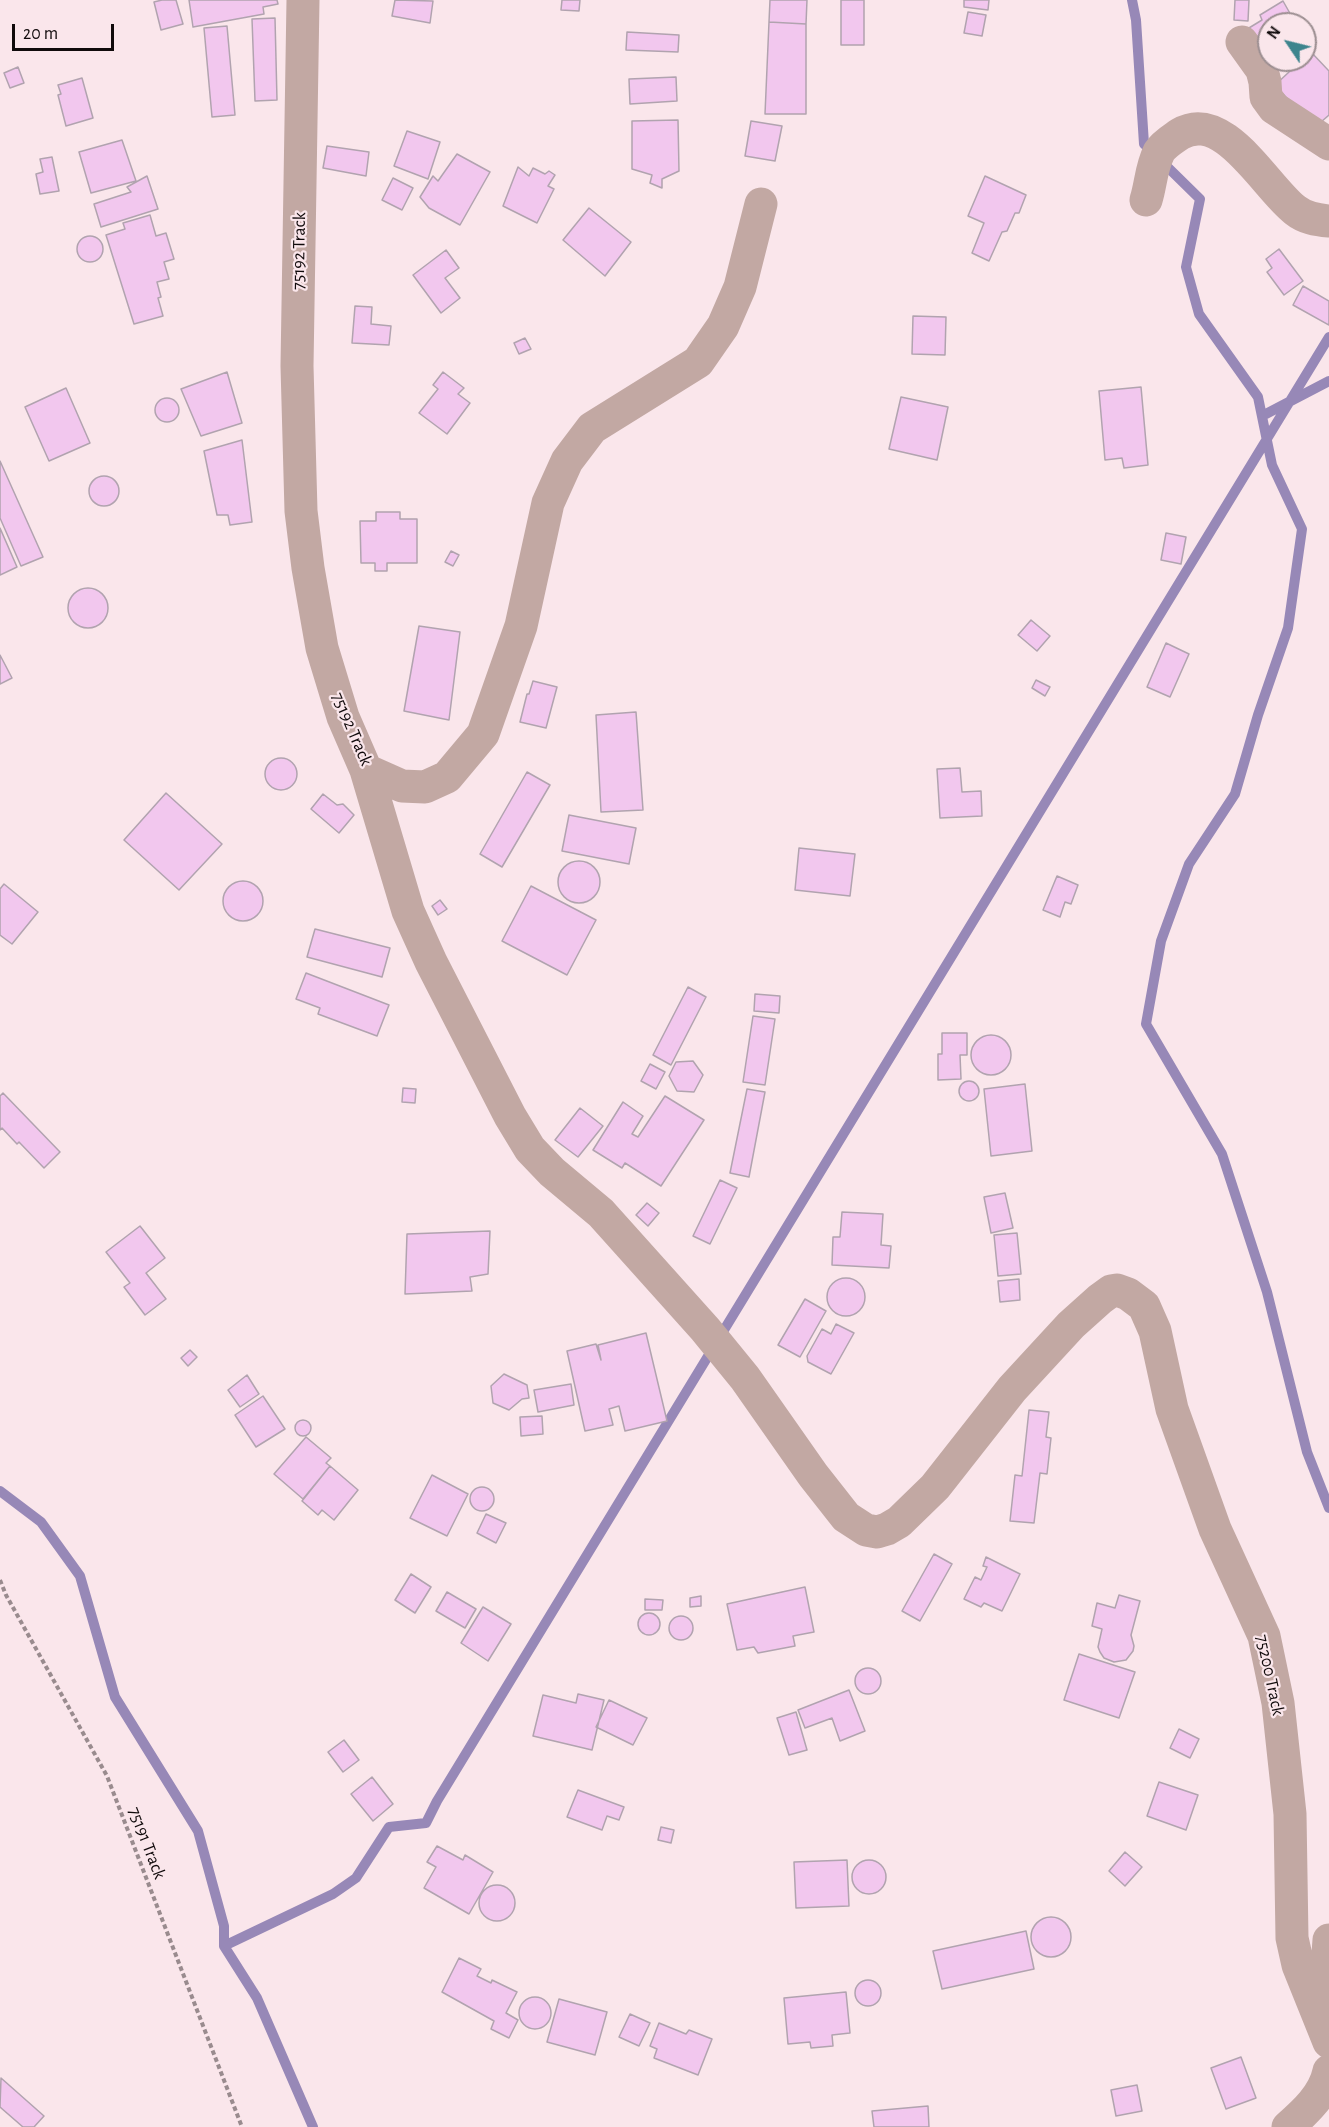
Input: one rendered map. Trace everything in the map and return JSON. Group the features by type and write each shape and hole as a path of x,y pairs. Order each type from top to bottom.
{"street":[{"name":"75192 Track","path":"303,0 297,366 301,511 322,648 343,717 366,771 402,786 424,787 447,777 483,734 521,626 548,503 567,461 592,428 698,362 723,327 740,287 760,204"},
{"path":"1242,42 1262,70 1266,97 1274,108 1329,144"},
{"path":"1146,200 1151,171 1162,147 1184,132 1201,130 1215,132 1228,140 1259,170 1293,209 1310,218 1329,221"},
{"name":"75200 Track","path":"366,771 408,911 431,962 504,1106 530,1149 552,1172 601,1213 705,1329 745,1378 813,1475 846,1517 866,1530 877,1532 900,1522 934,1487 1012,1389 1071,1325 1111,1291 1117,1290 1128,1294 1144,1306 1155,1331 1172,1409 1215,1528 1263,1636 1278,1703 1290,1814 1292,1938 1298,1965 1329,2042"},
{"path":"1329,1940 1327,1967 1329,2017"},
{"path":"1288,2127 1307,2110 1327,2082 1329,2072"}],"path":[{"name":"75191 Track","path":"0,1580 6,1595 107,1776 242,2127"}],"building":[{"path":"176,0 183,24 161,30 154,2"},
{"path":"189,0 277,0 278,4 263,7 264,14 193,27"},
{"path":"395,0 433,1 430,23 392,16"},
{"path":"562,0 580,0 579,11 561,10"},
{"path":"770,0 807,0 806,24 769,22"},
{"path":"841,0 864,0 864,45 841,45"},
{"path":"964,0 989,0 988,10 964,7"},
{"path":"1235,0 1249,0 1248,21 1234,20"},
{"path":"1283,1 1289,12 1265,12"},
{"path":"968,12 986,15 982,36 964,33"},
{"path":"275,18 277,100 255,101 252,19"},
{"path":"769,22 806,24 806,114 765,114"},
{"path":"1257,23 1257,46 1244,31"},
{"path":"227,26 235,115 212,117 204,28"},
{"path":"627,32 679,35 678,52 626,50"},
{"path":"1317,58 1329,71 1329,115 1314,128 1275,85 1289,72 1317,72"},
{"path":"18,67 24,83 10,88 4,73"},
{"path":"676,77 677,101 630,104 629,79"},
{"path":"82,78 93,118 66,126 58,95 61,94 58,85"},
{"path":"678,120 679,171 662,179 662,188 650,183 652,175 632,169 632,121"},
{"path":"751,121 782,126 775,161 745,156"},
{"path":"407,131 440,142 428,179 394,166"},
{"path":"122,140 136,181 91,193 79,152"},
{"path":"327,146 369,152 366,176 323,168"},
{"path":"457,154 490,172 460,225 429,208 420,197 433,176 438,181"},
{"path":"52,157 59,191 40,194 36,174 43,172 40,159"},
{"path":"518,167 529,176 533,168 545,174 549,171 555,175 548,186 554,189 537,223 503,206"},
{"path":"147,176 158,209 101,227 94,204 131,192 127,187"},
{"path":"985,176 1026,195 1019,213 1015,213 1007,231 1002,232 989,261 972,253 984,223 968,216"},
{"path":"393,178 413,188 402,210 382,200"},
{"path":"589,208 631,242 605,276 563,240"},
{"path":"150,215 156,236 166,233 174,259 164,262 169,279 157,282 163,316 134,324 106,235 125,229 123,223"},
{"path":"90,236 99,240 103,249 99,258 90,262 81,258 77,249 81,240"},
{"path":"1279,249 1303,281 1284,295 1267,272 1272,268 1266,259"},
{"path":"446,250 459,268 445,278 460,298 441,313 413,275"},
{"path":"1303,286 1329,301 1329,325 1293,305"},
{"path":"355,306 372,307 371,324 391,326 389,345 352,343"},
{"path":"913,316 946,317 945,355 912,354"},
{"path":"525,338 531,349 519,354 514,343"},
{"path":"227,372 242,423 201,436 181,389"},
{"path":"443,372 464,388 458,394 470,403 447,434 419,413 438,389 433,385"},
{"path":"1141,387 1148,465 1124,468 1122,458 1105,460 1099,391"},
{"path":"66,388 90,443 49,461 25,407"},
{"path":"901,397 948,407 937,460 889,449"},
{"path":"167,398 172,399 178,405 178,415 172,421 167,422 162,421 156,415 155,410 156,405 162,399"},
{"path":"242,440 252,522 230,525 228,515 217,515 204,451"},
{"path":"0,461 43,557 21,566 0,518"},
{"path":"104,476 115,480 119,491 115,502 104,506 93,502 89,491 93,480"},
{"path":"376,512 400,512 400,519 417,519 417,563 387,563 387,571 375,571 375,563 361,563 360,521 376,521"},
{"path":"0,528 17,567 0,575"},
{"path":"1166,533 1186,537 1181,564 1161,560"},
{"path":"451,551 459,555 453,566 445,562"},
{"path":"88,588 96,589 102,594 107,600 107,616 102,622 96,627 88,628 80,627 74,622 69,616 68,608 69,600 74,594 80,589"},
{"path":"1031,620 1050,636 1037,651 1018,635"},
{"path":"419,626 460,632 449,720 404,711"},
{"path":"1166,643 1189,654 1170,697 1147,687"},
{"path":"0,655 12,678 0,684"},
{"path":"1036,680 1050,687 1045,696 1032,688"},
{"path":"533,681 557,687 546,728 520,722"},
{"path":"636,712 643,810 601,812 596,715"},
{"path":"281,758 293,762 297,774 293,786 281,790 269,786 265,774 269,762"},
{"path":"960,768 962,792 981,791 982,816 940,818 937,769"},
{"path":"527,772 550,785 502,867 480,854"},
{"path":"166,793 222,844 179,890 124,840"},
{"path":"323,794 337,805 343,804 354,815 339,833 311,809"},
{"path":"569,815 636,828 629,864 562,851"},
{"path":"799,848 855,854 850,896 795,890"},
{"path":"579,861 594,867 600,882 594,897 579,903 564,897 558,882 564,867"},
{"path":"1057,876 1078,885 1071,904 1065,902 1060,917 1043,910"},
{"path":"243,881 257,887 263,901 257,915 243,921 229,915 223,901 229,887"},
{"path":"4,884 38,912 12,944 0,935 0,889"},
{"path":"531,886 596,920 567,975 502,941"},
{"path":"440,900 447,909 438,915 432,906"},
{"path":"315,929 390,948 382,977 307,957"},
{"path":"306,973 389,1005 377,1036 318,1014 320,1008 296,999"},
{"path":"688,987 706,997 671,1065 653,1055"},
{"path":"755,994 780,996 779,1013 754,1011"},
{"path":"753,1016 775,1019 765,1085 743,1082"},
{"path":"942,1033 967,1033 967,1055 960,1055 961,1079 938,1080 938,1054 942,1054"},
{"path":"991,1035 1005,1041 1011,1055 1005,1069 991,1075 977,1069 971,1055 977,1041"},
{"path":"693,1061 703,1075 694,1092 677,1091 669,1076 676,1062"},
{"path":"650,1064 665,1072 656,1089 641,1081"},
{"path":"965,1081 973,1081 979,1087 979,1095 973,1101 965,1101 959,1095 959,1087"},
{"path":"1025,1084 1032,1151 991,1156 984,1089"},
{"path":"403,1088 416,1089 415,1103 402,1102"},
{"path":"747,1089 765,1092 749,1177 730,1173"},
{"path":"3,1093 60,1152 44,1168 19,1142 17,1144 2,1128 0,1130 0,1096"},
{"path":"665,1096 704,1120 661,1186 625,1163 622,1168 593,1150 623,1102 643,1116 632,1134 638,1137"},
{"path":"580,1108 603,1126 578,1157 555,1140"},
{"path":"720,1180 737,1188 710,1244 693,1236"},
{"path":"1005,1193 1013,1228 991,1233 984,1197"},
{"path":"647,1203 659,1213 648,1226 636,1215"},
{"path":"842,1212 883,1214 881,1245 891,1246 889,1268 832,1265 833,1237 840,1237"},
{"path":"140,1226 165,1258 146,1273 166,1299 145,1315 124,1287 130,1283 106,1252"},
{"path":"490,1231 488,1274 470,1277 472,1291 405,1294 407,1234"},
{"path":"1017,1233 1021,1274 998,1276 994,1235"},
{"path":"846,1278 859,1284 865,1297 859,1310 846,1316 833,1310 827,1297 833,1284"},
{"path":"1019,1279 1020,1300 1000,1302 998,1281"},
{"path":"805,1299 826,1311 800,1357 778,1345"},
{"path":"836,1324 854,1333 831,1374 808,1362 807,1356 822,1329 831,1334"},
{"path":"646,1333 667,1421 625,1431 619,1406 609,1409 613,1425 585,1431 567,1351 596,1344 601,1360 598,1345"},
{"path":"190,1350 197,1357 188,1366 181,1358"},
{"path":"504,1374 527,1385 529,1398 522,1399 509,1410 493,1403 491,1386"},
{"path":"247,1375 259,1394 240,1407 228,1390"},
{"path":"571,1384 574,1405 538,1412 534,1390"},
{"path":"263,1396 285,1429 256,1447 235,1415"},
{"path":"1029,1410 1049,1412 1046,1437 1051,1438 1047,1474 1040,1473 1034,1523 1010,1521 1015,1475 1022,1476"},
{"path":"542,1416 543,1434 521,1436 520,1417"},
{"path":"300,1420 306,1420 311,1428 309,1434 300,1436 295,1431 295,1425"},
{"path":"306,1437 331,1458 326,1463 330,1466 303,1499 274,1474"},
{"path":"330,1466 358,1490 334,1520 322,1510 318,1515 302,1501"},
{"path":"432,1475 468,1494 447,1536 410,1518"},
{"path":"482,1487 491,1490 494,1499 491,1508 482,1511 473,1508 470,1499 473,1490"},
{"path":"486,1514 506,1523 496,1543 477,1533"},
{"path":"934,1554 952,1564 920,1621 902,1611"},
{"path":"986,1557 1020,1574 1002,1611 984,1603 981,1607 964,1599 975,1577 981,1580 987,1567 983,1566"},
{"path":"411,1574 431,1587 415,1613 395,1600"},
{"path":"805,1587 814,1632 793,1636 795,1646 758,1653 754,1647 737,1650 727,1604"},
{"path":"447,1592 476,1609 465,1628 436,1611"},
{"path":"1119,1595 1140,1601 1131,1635 1133,1651 1126,1660 1114,1662 1104,1658 1098,1647 1102,1629 1092,1626 1097,1603 1115,1608"},
{"path":"701,1596 701,1606 690,1607 690,1598"},
{"path":"645,1599 663,1600 662,1610 645,1610"},
{"path":"483,1607 511,1624 488,1661 461,1643"},
{"path":"649,1613 657,1616 660,1624 657,1632 649,1635 641,1632 638,1624 641,1616"},
{"path":"681,1616 690,1619 693,1628 690,1637 681,1640 672,1637 669,1628 672,1619"},
{"path":"1079,1654 1135,1672 1119,1718 1064,1700"},
{"path":"868,1668 877,1672 881,1681 877,1690 868,1694 859,1690 855,1681 859,1672"},
{"path":"849,1690 865,1731 840,1741 832,1718 805,1728 798,1710"},
{"path":"578,1694 604,1700 592,1750 533,1736 543,1695 576,1703"},
{"path":"609,1700 647,1718 633,1745 596,1727"},
{"path":"796,1712 807,1750 789,1755 777,1718"},
{"path":"1179,1729 1199,1739 1190,1758 1170,1748"},
{"path":"344,1740 359,1760 343,1772 328,1752"},
{"path":"372,1777 393,1804 373,1821 351,1794"},
{"path":"1159,1782 1198,1795 1186,1830 1147,1816"},
{"path":"578,1790 624,1807 619,1820 607,1816 602,1830 567,1817"},
{"path":"661,1827 674,1830 671,1843 658,1840"},
{"path":"437,1846 463,1860 465,1855 493,1872 469,1914 424,1888 436,1867 427,1862"},
{"path":"1125,1852 1142,1867 1125,1886 1109,1871"},
{"path":"847,1860 849,1906 796,1908 794,1862"},
{"path":"869,1860 881,1865 886,1877 881,1889 869,1894 857,1889 852,1877 857,1865"},
{"path":"497,1885 510,1890 515,1903 510,1916 497,1921 484,1916 479,1903 484,1890"},
{"path":"1051,1917 1065,1923 1071,1937 1065,1951 1051,1957 1037,1951 1031,1937 1037,1923"},
{"path":"1026,1931 1034,1969 942,1989 933,1951"},
{"path":"459,1958 481,1969 477,1976 491,1983 492,1980 517,1992 506,2013 518,2020 509,2038 491,2029 494,2021 442,1992"},
{"path":"868,1980 877,1984 881,1993 877,2002 868,2006 859,2002 855,1993 859,1984"},
{"path":"846,1992 850,2033 832,2035 833,2046 811,2048 810,2042 788,2044 784,1998"},
{"path":"535,1997 546,2002 551,2013 546,2024 535,2029 524,2024 519,2013 524,2002"},
{"path":"559,1999 607,2012 595,2055 547,2042"},
{"path":"630,2014 650,2023 639,2046 619,2037"},
{"path":"659,2023 686,2034 689,2030 712,2039 698,2075 654,2058 657,2049 650,2046"},
{"path":"1241,2057 1256,2098 1226,2109 1211,2068"},
{"path":"1,2078 44,2116 34,2127 23,2127 0,2107"},
{"path":"1137,2085 1142,2111 1116,2116 1111,2090"},
{"path":"928,2106 929,2127 874,2127 872,2111"}],"waterway":[{"path":"1132,0 1136,20 1144,144 1200,199 1186,267 1199,314 1258,397 1272,465 1302,529 1288,628 1258,715 1235,794 1189,864 1161,941 1146,1024 1222,1154 1267,1292 1307,1452 1329,1508"},
{"path":"224,1946 333,1894 356,1878 389,1827 426,1823 437,1801 1329,337"},
{"path":"1262,416 1329,381"},
{"path":"0,1491 41,1522 80,1576 115,1697 198,1831 224,1926 224,1946 257,1998 313,2127"}]}
